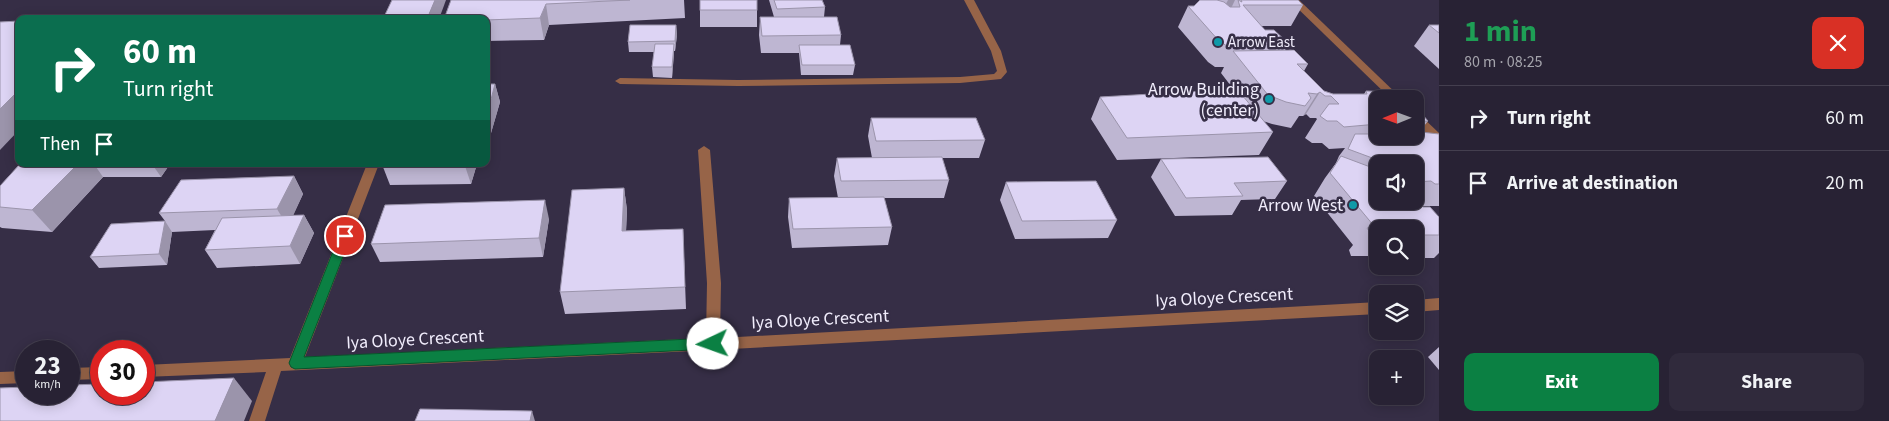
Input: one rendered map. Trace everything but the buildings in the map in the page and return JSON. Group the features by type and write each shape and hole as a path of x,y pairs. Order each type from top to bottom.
{"street":[{"path":"620,81 796,82 960,80 997,77 1002,72 996,51 968,0"},
{"path":"1294,0 1388,90"},
{"path":"1424,125 1439,139"},
{"path":"704,150 714,283 713,344"},
{"path":"295,363 372,167"},
{"path":"1424,305 1439,304"},
{"name":"Iya Oloye Crescent","path":"155,370 713,344 1369,308"},
{"path":"257,421 276,364"},
{"path":"0,378 15,377"}],"place":[{"name":"Arrow East","path":"1218,42"},
{"name":"Arrow Building (center)","path":"1269,99"},
{"name":"Arrow West","path":"1353,205"}],"route":[{"path":"345,236 295,363 713,344"}]}
